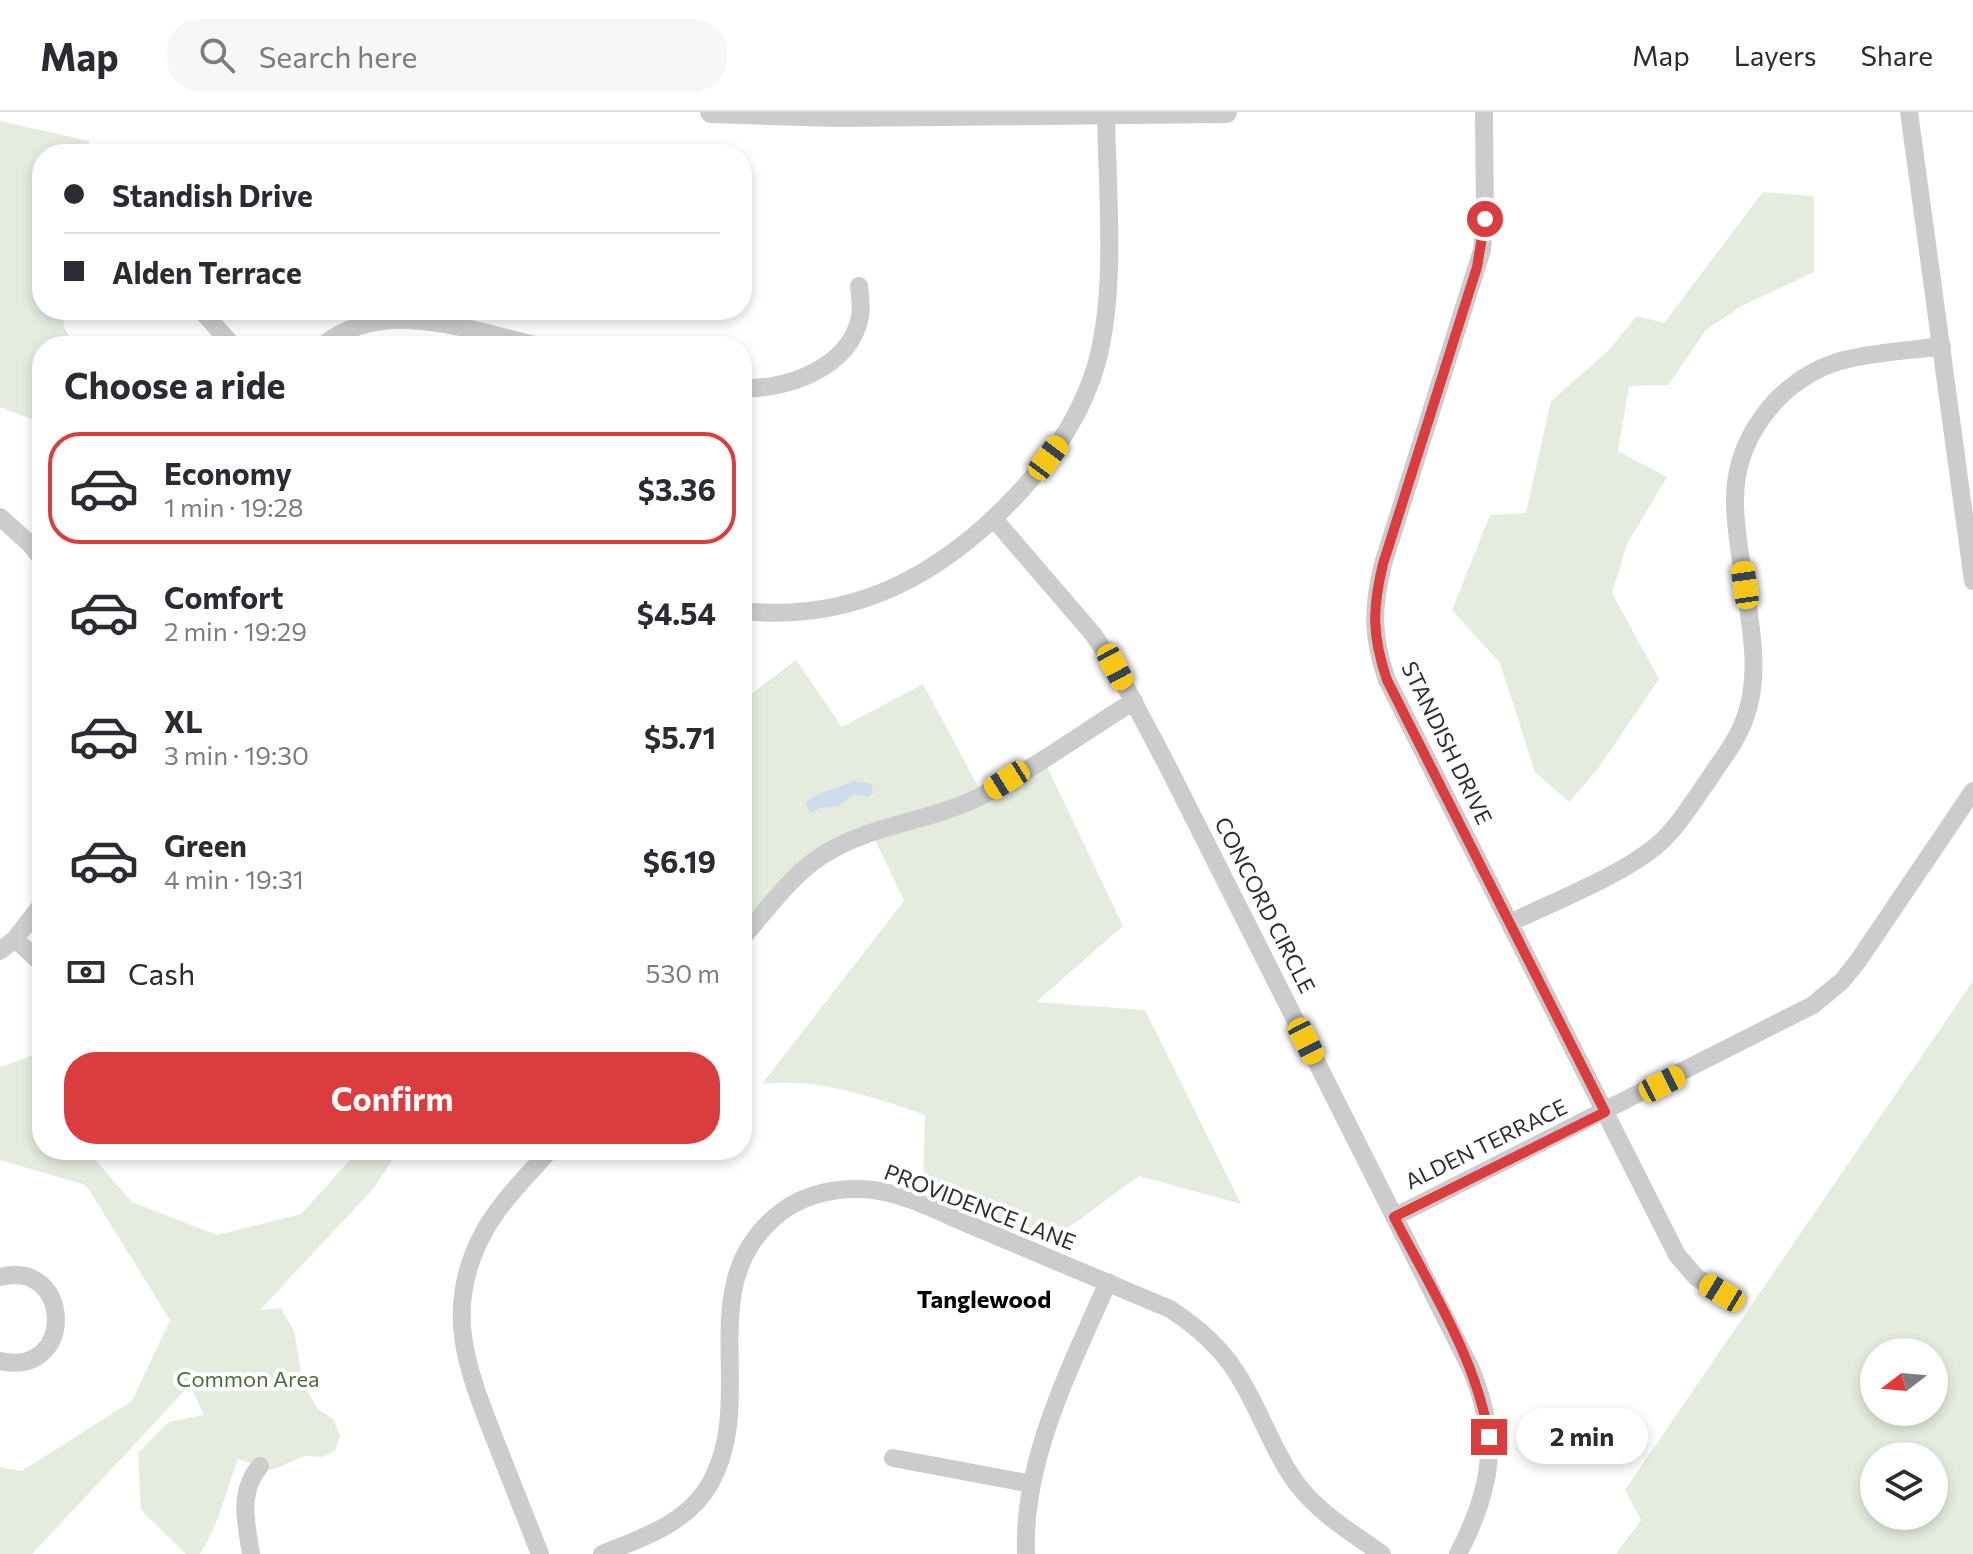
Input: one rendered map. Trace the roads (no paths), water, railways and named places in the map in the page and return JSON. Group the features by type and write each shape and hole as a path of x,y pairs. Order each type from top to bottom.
{"street":[{"path":"721,113 836,116 1226,112"},
{"name":"STANDISH DRIVE","path":"1484,112 1485,219 1482,250 1383,564 1374,609 1374,635 1387,680 1677,1255 1696,1277 1722,1293"},
{"path":"1909,112 1973,581"},
{"path":"752,612 795,613 856,602 898,586 935,566 994,519 1035,476 1061,441 1079,408 1096,363 1108,296 1106,114"},
{"path":"752,387 793,381 817,370 844,351 854,335 861,314 859,286"},
{"path":"210,320 224,336"},
{"path":"337,336 366,323 395,320"},
{"path":"410,320 489,336"},
{"path":"1510,923 1627,865 1654,847 1689,808 1741,727 1752,692 1755,664 1735,501 1743,454 1761,418 1795,382 1825,366 1857,357 1942,346"},
{"path":"0,517 32,546"},
{"name":"CONCORD CIRCLE","path":"994,519 1093,634 1134,701 1394,1217"},
{"path":"752,927 802,872 821,856 860,836 938,813 981,796 1134,701"},
{"name":"ALDEN TERRACE","path":"1458,1554 1478,1513 1487,1479 1489,1437 1484,1407 1470,1367 1394,1217 1803,1012 1828,994 1858,961 1973,791"},
{"path":"0,951 15,939 32,917"},
{"path":"15,939 32,955"},
{"path":"540,1554 470,1376 464,1353 462,1314 469,1271 484,1232 506,1200 541,1160"},
{"name":"PROVIDENCE LANE","path":"602,1554 672,1523 692,1507 710,1485 727,1441 729,1306 734,1279 748,1246 763,1227 786,1208 804,1199 837,1190 888,1193 1108,1282"},
{"path":"0,1277 25,1276 39,1283 54,1301 57,1325 47,1348 35,1358 20,1363 0,1361"},
{"path":"1026,1554 1032,1484 1041,1445 1108,1282 1170,1309 1213,1343 1238,1375 1280,1458 1298,1485 1323,1512 1382,1554"},
{"path":"893,1458 1032,1484"},
{"path":"251,1554 243,1511 250,1477 260,1466"}],"water":[{"path":"854,781 871,784 873,793 868,797 854,794 838,806 820,808 810,813 806,802 814,796"}],"district":[{"name":"Tanglewood","path":"984,1300"}],"park label":[{"name":"Common Area","path":"248,1379"}]}
